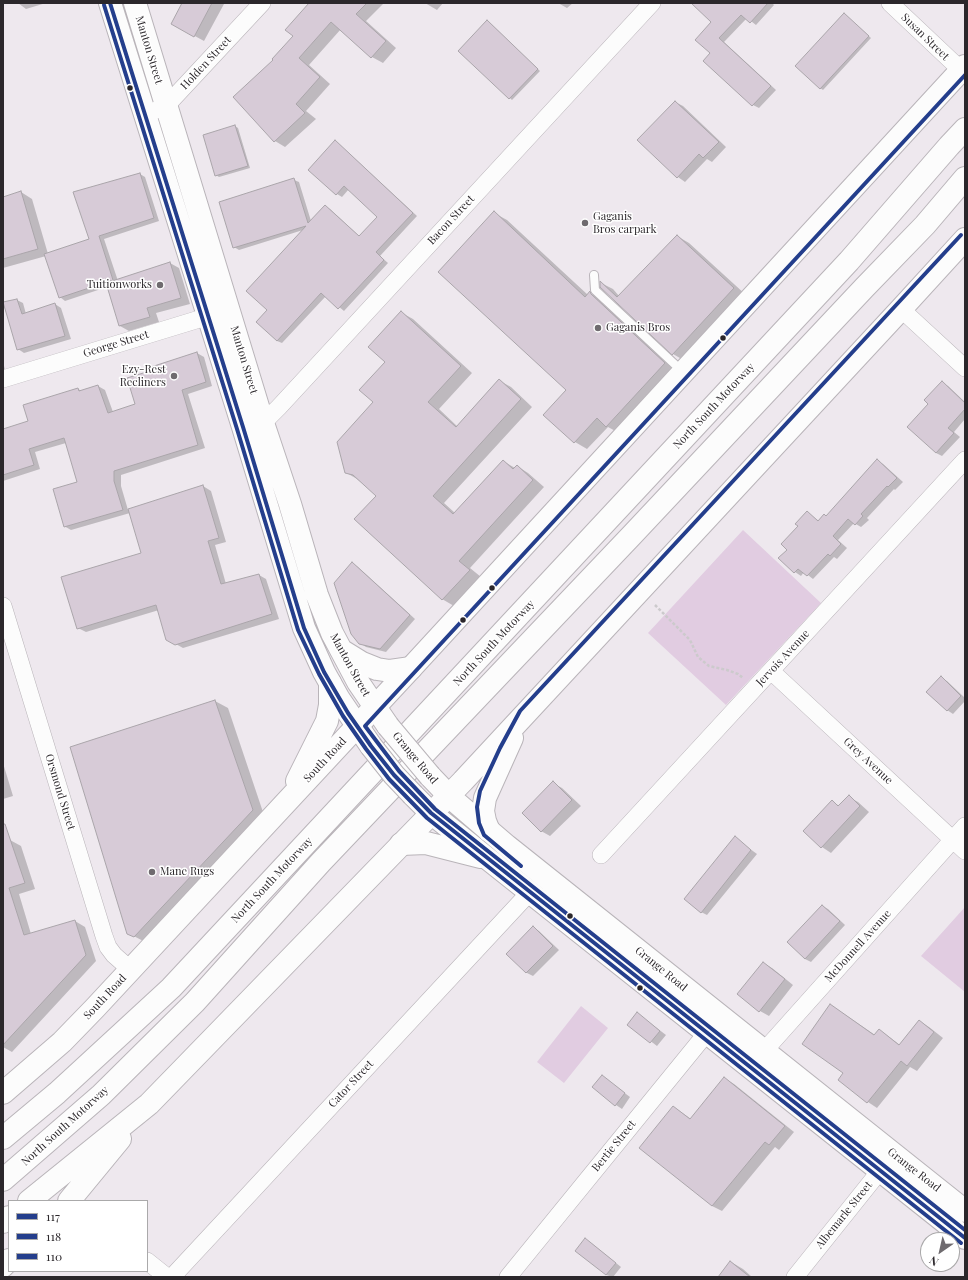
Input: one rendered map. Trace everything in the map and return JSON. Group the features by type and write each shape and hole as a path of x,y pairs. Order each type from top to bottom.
{"main road":[{"name":"Manton Street","path":"110,3 208,316 253,425 290,504 324,614 340,649 374,707"},
{"name":"Manton Street","path":"135,3 229,310 253,425 298,610 314,652 339,699 371,746 394,775 431,813"},
{"name":"South Road","path":"3,1093 62,1042 130,970 411,668 963,68"},
{"name":"North South Motorway","path":"3,1138 57,1093 171,988 849,261 944,151 965,129"},
{"name":"North South Motorway","path":"3,1180 101,1095 195,1002 321,862 632,536 925,225 965,178"},
{"path":"70,1200 149,1104 525,715 965,239"},
{"path":"340,649 362,663 377,669 395,671 411,668"},
{"path":"286,802 327,721 330,705 330,683"},
{"name":"Grange Road","path":"374,707 430,776 448,795 713,1024"},
{"path":"489,831 483,811 484,798 505,750 525,715"},
{"name":"Grange Road","path":"431,813 530,892 713,1024 758,1059 963,1205"},
{"path":"401,844 426,843 488,859"},
{"name":"Grange Road","path":"758,1059 790,1099 965,1238"},
{"path":"30,1200 149,1104"}],"street":[{"name":"Holden Street","path":"144,115 166,106 262,3"},
{"name":"Bacon Street","path":"253,425 652,3"},
{"name":"Susan Street","path":"890,3 963,68"},
{"path":"901,309 965,368"},
{"name":"George Street","path":"3,379 229,310"},
{"name":"Jervois Avenue","path":"601,855 965,460"},
{"name":"Orsmond Street","path":"3,606 106,942 114,955 130,970"},
{"name":"Grey Avenue","path":"771,671 959,845"},
{"name":"McDonnell Avenue","path":"758,1059 959,845 965,826"},
{"name":"Cator Street","path":"172,1277 530,892"},
{"name":"Bertie Street","path":"508,1277 713,1024"},
{"name":"Albemarle Street","path":"795,1277 893,1154"},
{"path":"944,1222 963,1205"},
{"path":"148,1262 167,1277"}],"lane":[{"path":"594,276 595,290 683,372"}],"path":[{"path":"655,604 690,640 698,657 709,666 727,670 738,674 743,678"}],"shaded area":[{"path":"743,530 821,603 726,705 648,633"},
{"path":"965,907 965,992 921,956"},
{"path":"581,1006 608,1028 564,1083 537,1062"}],"building":[{"path":"182,3 212,3 194,37 171,24"},
{"path":"309,3 367,3 356,14 386,41 371,58 331,22 299,58 320,77 296,104 305,113 274,142 233,97 273,60 272,59 293,36 285,30"},
{"path":"691,3 768,3 750,23 741,15 719,38 771,86 752,106 703,61 710,53 695,40 711,22"},
{"path":"844,13 869,36 820,89 795,66"},
{"path":"487,20 538,69 509,99 458,51"},
{"path":"675,101 719,142 703,158 699,154 677,178 637,140"},
{"path":"235,125 248,166 215,176 203,135"},
{"path":"335,140 413,213 376,252 384,260 338,309 321,293 277,341 256,322 267,310 246,291 306,226 233,248 219,202 294,178 308,223 325,205 359,236 377,217 344,186 336,195 308,170"},
{"path":"140,173 154,218 99,236 113,280 59,298 44,254 89,239 73,192"},
{"path":"21,191 38,249 3,259 3,197"},
{"name":"Gaganis Bros","path":"494,211 585,297 590,291 591,294 665,363 606,427 597,418 574,443 543,415 566,390 438,272"},
{"path":"677,235 734,288 672,355 600,287 600,281 617,297"},
{"path":"170,262 181,298 147,308 150,317 119,326 106,283"},
{"path":"17,299 22,314 55,303 65,336 17,350 3,302"},
{"path":"401,311 461,366 428,402 456,427 499,379 521,399 433,496 453,514 503,460 513,469 517,465 533,480 459,561 470,570 442,600 354,519 376,496 353,475 345,473 337,442 373,402 359,390 385,362 368,347"},
{"path":"197,352 206,382 182,390 198,445 114,471 114,481 123,510 64,527 53,489 77,482 64,438 29,449 34,465 3,475 3,429 28,421 23,405 78,388 79,391 98,385 108,413 135,404 127,378 153,370 151,367"},
{"path":"942,381 965,403 965,409 948,428 954,433 936,453 907,427 928,404 924,400"},
{"path":"877,459 897,478 888,487 887,486 861,514 863,516 855,525 848,519 833,536 841,544 830,556 828,554 807,576 798,569 794,573 778,558 787,550 781,544 798,526 795,524 807,511 818,521 824,514 826,516"},
{"path":"203,485 219,538 208,541 221,584 259,574 272,614 175,645 166,640 156,605 77,629 61,577 141,553 128,509"},
{"path":"352,562 410,615 380,649 359,644 351,634 334,583"},
{"path":"941,676 961,696 947,711 926,692"},
{"name":"Mane Rugs","path":"215,700 253,810 134,937 127,934 70,747"},
{"path":"553,781 572,800 541,832 522,813"},
{"path":"849,795 860,806 821,848 803,831 832,800 838,806"},
{"path":"3,824 5,824 25,883 9,888 24,935 75,920 86,955 3,1045"},
{"path":"735,836 751,850 701,913 684,899"},
{"path":"822,905 840,921 805,959 787,942"},
{"path":"533,926 553,946 526,973 506,954"},
{"path":"763,962 785,979 759,1012 737,994"},
{"path":"830,1004 874,1035 879,1029 899,1045 919,1020 934,1032 907,1066 901,1061 867,1103 838,1080 843,1073 802,1044"},
{"path":"637,1012 660,1031 650,1043 627,1025"},
{"path":"602,1075 625,1093 615,1106 592,1087"},
{"path":"724,1077 785,1126 769,1145 765,1142 712,1206 639,1148 673,1106 690,1119"},
{"path":"585,1238 616,1263 606,1275 575,1251"},
{"path":"730,1261 750,1277 718,1277"}],"transit line":[{"name":"117","path":"110,3 243,427 304,628 324,672 348,713 394,775 431,813 965,1238"},
{"name":"118","path":"104,5 237,429 298,630 319,674 343,716 389,779 427,818 961,1243"},
{"name":"110","path":"965,75 365,726 399,771 435,809 965,1230"},
{"name":"110","path":"521,866 484,835 479,823 477,807 480,791 500,748 520,711 961,235"}],"place":[{"name":"Gaganis Bros carpark","path":"585,223"},
{"name":"Tuitionworks","path":"160,285"},
{"name":"Gaganis Bros","path":"598,328"},
{"name":"Ezy-Rest Recliners","path":"174,376"},
{"name":"Mane Rugs","path":"152,872"}]}
